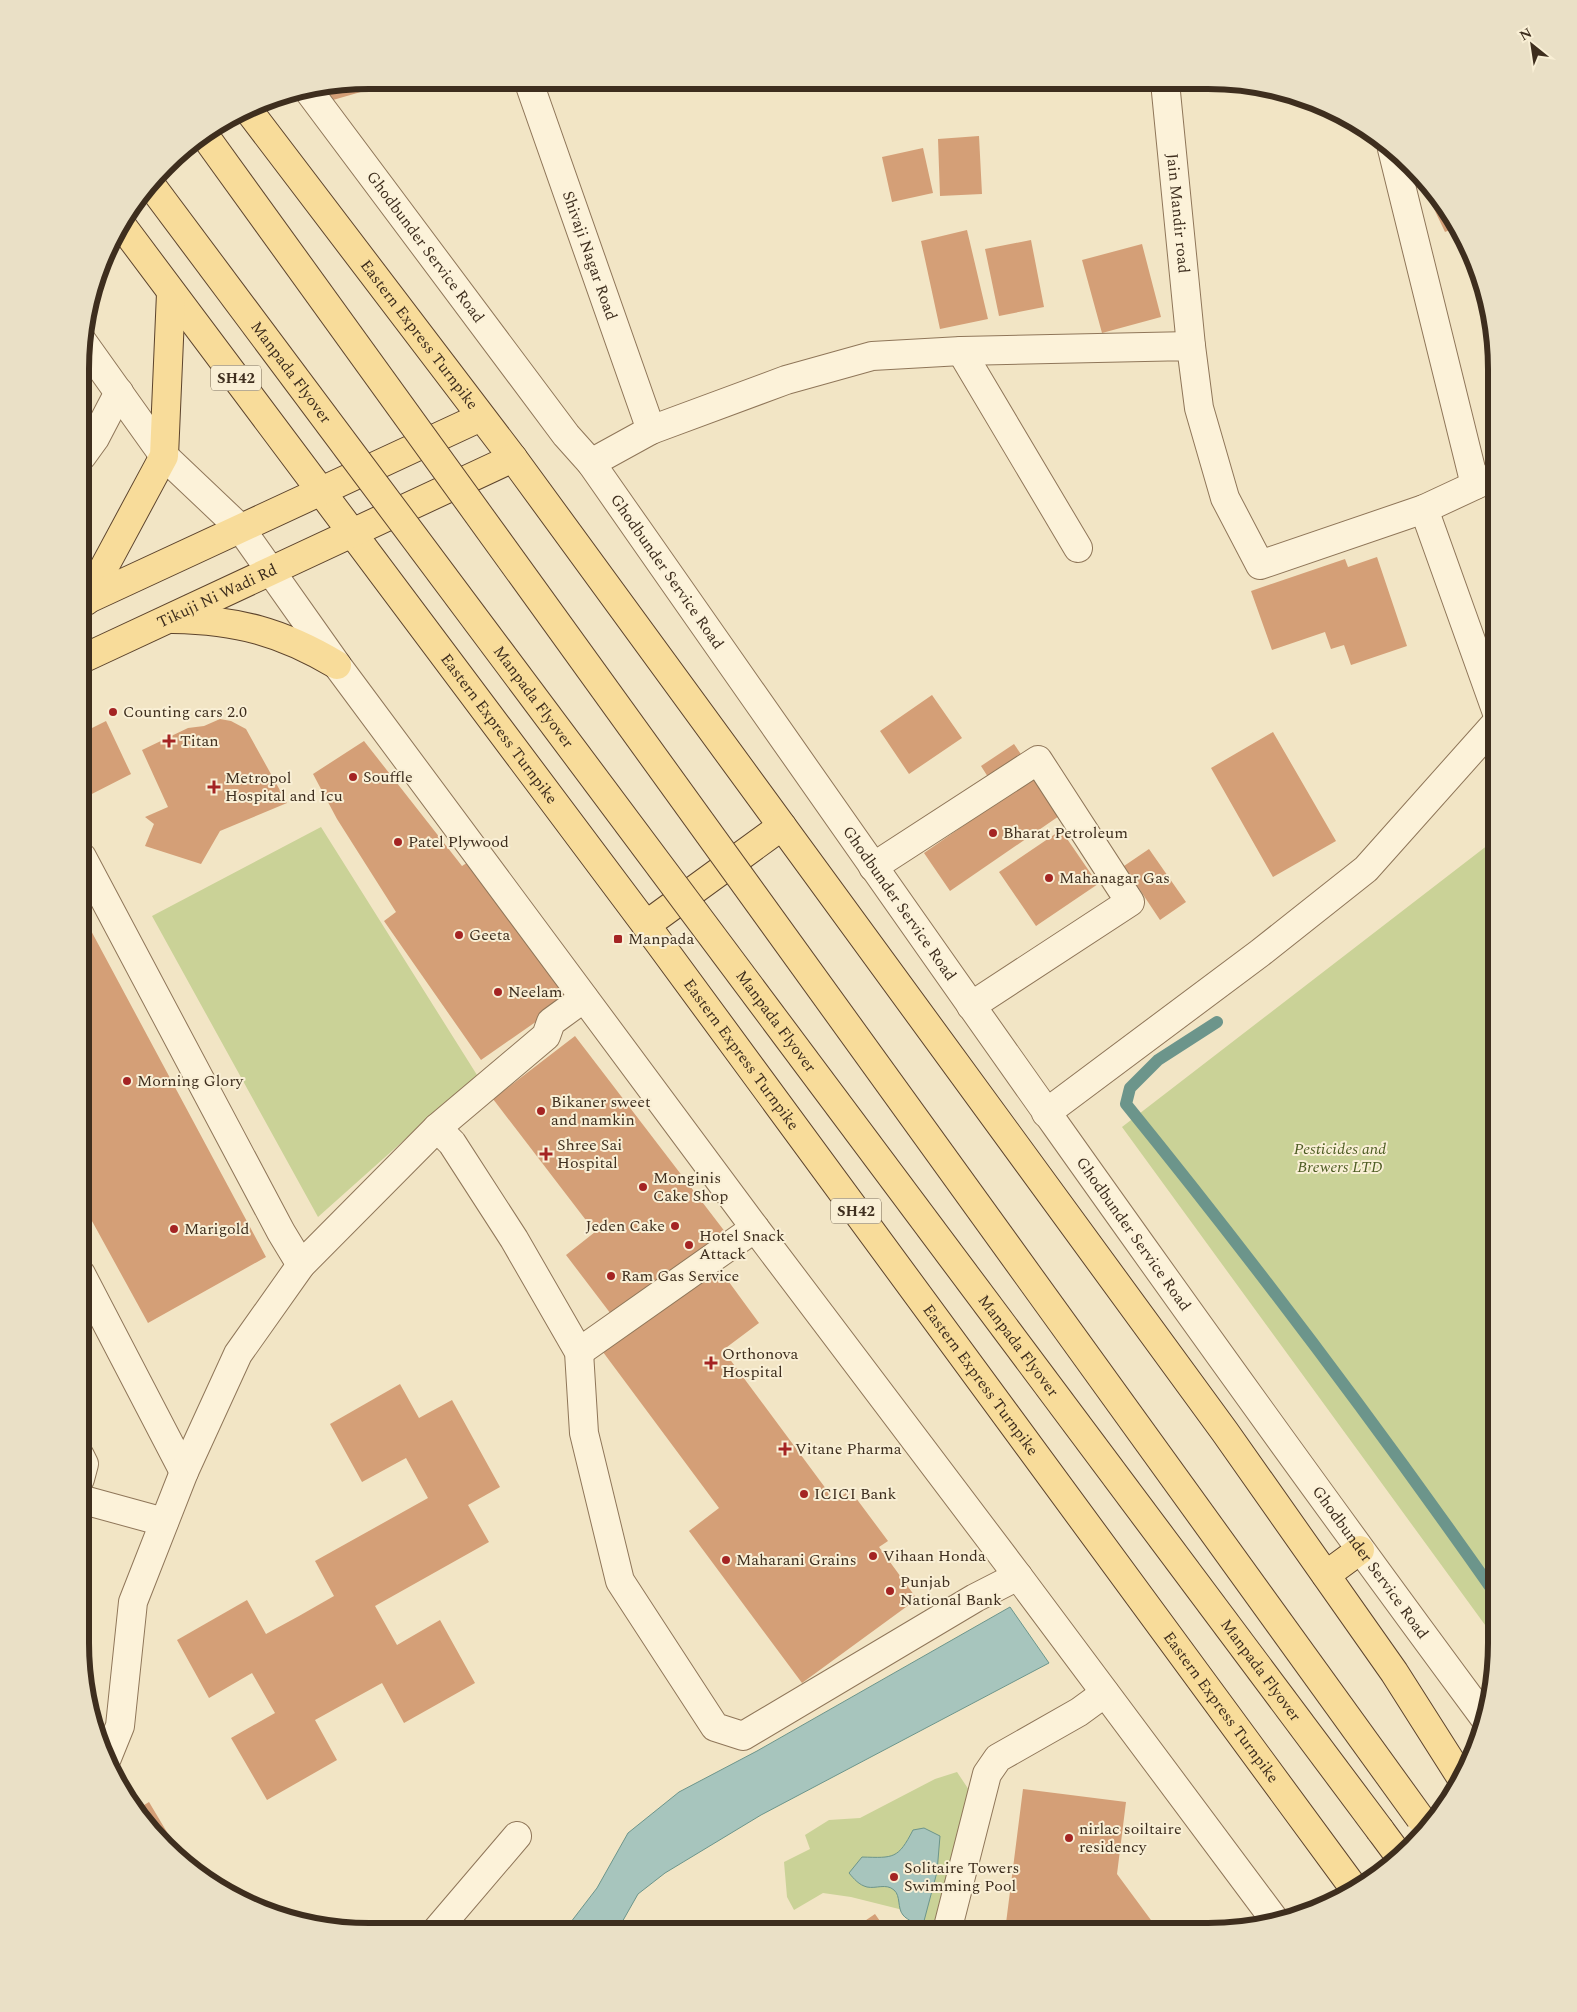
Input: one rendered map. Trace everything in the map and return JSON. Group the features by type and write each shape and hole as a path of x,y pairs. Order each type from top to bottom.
{"main road":[{"name":"Eastern Express Turnpike","path":"252,115 513,458 1225,1432 1394,1672 1457,1771"},
{"path":"208,140 1425,1821"},
{"name":"Manpada Flyover","path":"154,189 1396,1851"},
{"name":"Eastern Express Turnpike","path":"126,230 646,925 1351,1884"},
{"path":"89,592 164,456 171,292"},
{"path":"89,599 481,417"},
{"name":"Tikuji Ni Wadi Rd","path":"89,656 513,458"},
{"path":"167,619 239,624 273,634 306,647 337,665"},
{"path":"646,925 782,826"},
{"path":"1326,1575 1360,1550"}],"street":[{"name":"Shivaji Nagar Road","path":"531,89 651,430"},
{"name":"Jain Mandir road","path":"1166,89 1191,346 1199,408 1225,498 1260,565 1424,509"},
{"name":"Ghodbunder Service Road","path":"311,95 566,435 591,463 1046,1113 1360,1550 1480,1712"},
{"path":"1395,160 1486,480 1424,509 1488,688"},
{"path":"591,463 651,430 786,380 872,356 961,351 1191,346"},
{"path":"89,351 164,456 240,529 337,665 755,1228 1272,1916"},
{"path":"961,351 1078,548"},
{"path":"89,446 119,392"},
{"path":"1046,1113 1260,954 1366,869 1488,732"},
{"path":"873,867 1038,760 1130,902 971,1006"},
{"path":"89,870 281,1232 301,1265"},
{"path":"110,1749 120,1726 132,1602 184,1472 238,1354 301,1265 438,1128 546,1036 560,1034 589,1004"},
{"path":"438,1128 452,1143 508,1231 579,1352 584,1433 620,1581 715,1728 743,1736 975,1598 1018,1576"},
{"path":"579,1352 755,1228"},
{"path":"89,1289 184,1472"},
{"path":"89,1501 164,1522"},
{"path":"949,1923 987,1774 998,1758 1079,1712 1105,1693"},
{"path":"443,1923 517,1836"}],"green space":[{"path":"321,827 477,1075 318,1217 152,916"},
{"name":"Pesticides and Brewers LTD","path":"1488,845 1488,1629 1122,1127"},
{"path":"957,1772 971,1793 938,1923 915,1923 903,1910 851,1897 823,1893 794,1910 787,1897 784,1862 810,1849 805,1835 829,1820 860,1818 935,1779"}],"water":[{"path":"1010,1607 1049,1663 761,1815 665,1873 638,1894 622,1923 570,1923 597,1888 628,1833 679,1792 757,1751"},
{"name":"Solitaire Towers Swimming Pool","path":"924,1828 940,1836 937,1872 924,1921 913,1923 901,1912 898,1895 894,1890 888,1887 864,1886 857,1882 849,1873 862,1857 888,1857 899,1852 913,1830"}],"building":[{"path":"350,89 371,89 319,104 316,94"},
{"path":"979,136 982,194 940,196 938,139"},
{"path":"923,148 933,193 892,202 882,157"},
{"path":"1427,194 1451,229 1445,232"},
{"path":"967,230 988,319 940,329 921,241"},
{"path":"1031,240 1044,307 999,316 985,249"},
{"path":"1142,244 1161,317 1102,333 1082,260"},
{"path":"1377,557 1407,646 1351,665 1344,645 1331,649 1325,632 1272,650 1251,591 1345,559 1348,567"},
{"path":"932,695 962,738 909,774 880,731"},
{"path":"220,719 231,721 246,729 287,803 220,831 201,864 145,846 154,824 145,817 168,807 142,750 188,728 204,726"},
{"path":"106,721 131,774 89,795 89,730"},
{"path":"1273,732 1336,841 1273,877 1211,768"},
{"path":"364,741 462,866 473,859 570,998 481,1060 384,921 396,912 337,819 313,774"},
{"name":"Bharat Petroleum","path":"1014,744 1062,814 950,891 924,853 1002,799 981,766"},
{"name":"Mahanagar Gas","path":"1061,830 1098,884 1036,926 999,872"},
{"path":"1149,849 1186,902 1160,920 1124,866"},
{"path":"89,927 266,1257 148,1323 89,1216"},
{"path":"575,1036 729,1237 617,1322 566,1255 595,1232 493,1099"},
{"path":"718,1267 759,1323 723,1350 835,1501 850,1490 888,1541 879,1547 917,1599 802,1683 689,1531 719,1508 603,1352"},
{"path":"400,1384 419,1418 452,1400 500,1487 468,1505 489,1542 375,1606 397,1645 440,1620 475,1683 404,1723 382,1683 315,1720 337,1760 267,1800 231,1738 275,1713 252,1673 209,1698 177,1640 247,1600 266,1634 299,1616 334,1596 315,1561 428,1498 406,1458 362,1482 330,1424"},
{"name":"nirlac soiltaire residency","path":"1023,1789 1126,1802 1117,1874 1153,1923 1006,1923"},
{"path":"149,1802 174,1844 158,1828 142,1807"},
{"path":"875,1914 881,1923 862,1923"}],"waterway":[{"path":"1217,1022 1158,1060 1130,1088 1126,1104 1222,1224 1315,1346 1488,1584"}],"place":[{"name":"Counting cars 2.0","path":"113,712"},
{"name":"Titan","path":"169,741"},
{"name":"Souffle","path":"353,777"},
{"name":"Metropol Hospital and Icu","path":"214,787"},
{"name":"Bharat Petroleum","path":"993,833"},
{"name":"Patel Plywood","path":"398,842"},
{"name":"Mahanagar Gas","path":"1049,878"},
{"name":"Geeta","path":"459,935"},
{"name":"Manpada","path":"618,939"},
{"name":"Neelam","path":"498,992"},
{"name":"Morning Glory","path":"127,1081"},
{"name":"Bikaner sweet and namkin","path":"541,1111"},
{"name":"Shree Sai Hospital","path":"546,1154"},
{"name":"Monginis Cake Shop","path":"643,1187"},
{"name":"Jeden Cake","path":"675,1226"},
{"name":"Marigold","path":"174,1229"},
{"name":"Hotel Snack Attack","path":"689,1245"},
{"name":"Ram Gas Service","path":"611,1276"},
{"name":"Orthonova Hospital","path":"711,1363"},
{"name":"Vitane Pharma","path":"785,1449"},
{"name":"ICICI Bank","path":"804,1494"},
{"name":"Vihaan Honda","path":"873,1556"},
{"name":"Maharani Grains","path":"726,1560"},
{"name":"Punjab National Bank","path":"890,1591"},
{"name":"nirlac soiltaire residency","path":"1069,1838"},
{"name":"Solitaire Towers Swimming Pool","path":"894,1877"}]}
